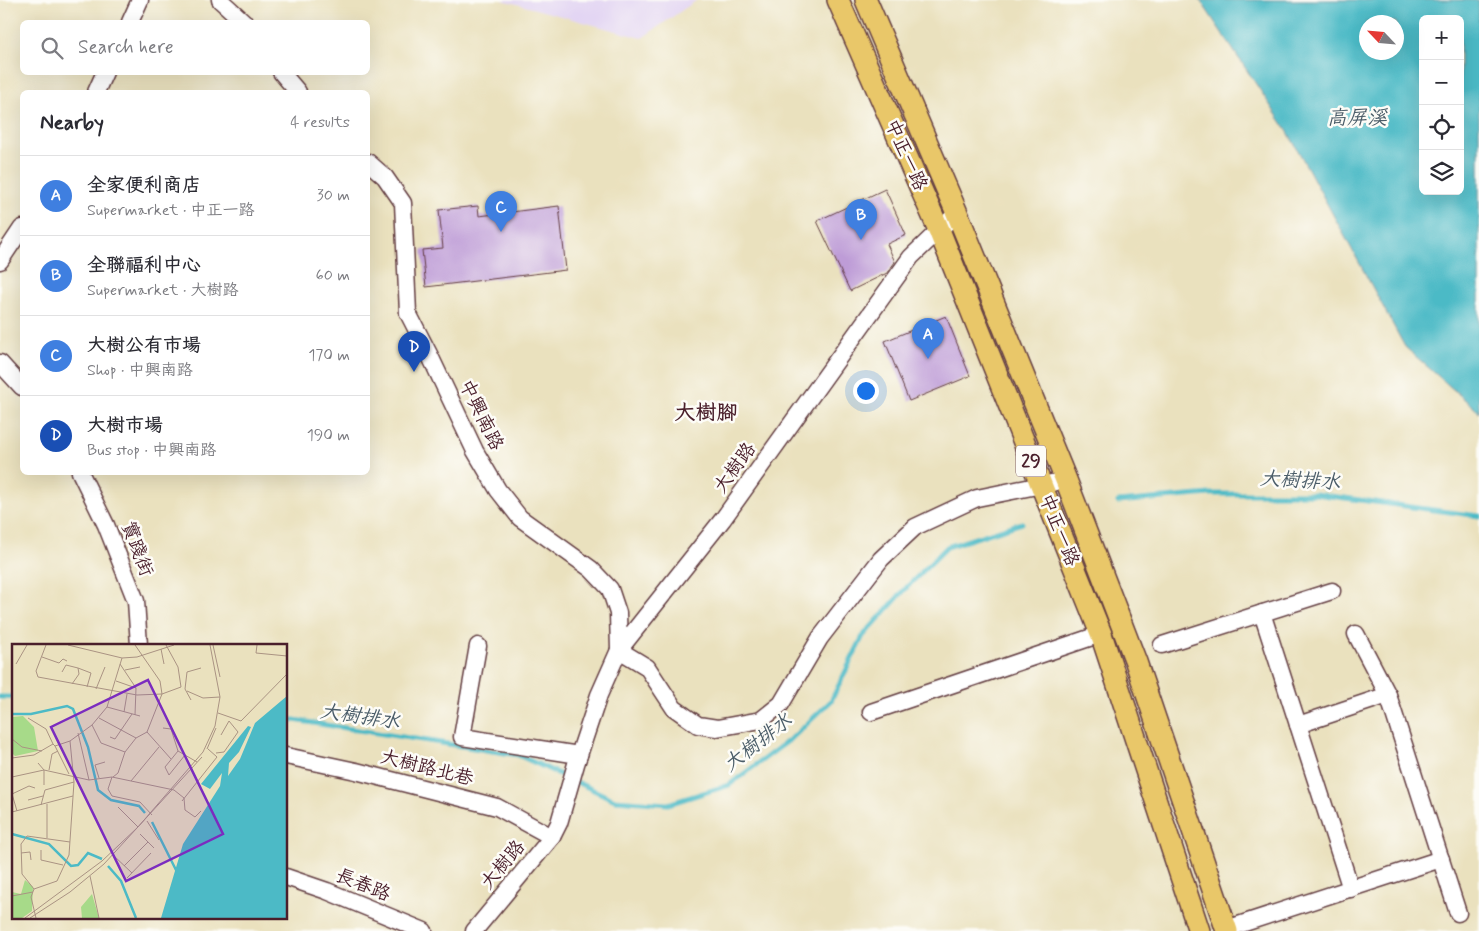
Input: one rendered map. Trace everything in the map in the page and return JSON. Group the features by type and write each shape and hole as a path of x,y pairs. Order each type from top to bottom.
{"main road":[{"name":"中正一路","path":"838,0 939,230 1101,634 1199,931"},
{"name":"中正一路","path":"866,0 957,213 1066,480 1136,662 1227,930"}],"street":[{"path":"131,20 140,0"},
{"path":"220,0 242,20"},
{"path":"97,90 104,75"},
{"path":"284,75 296,90"},
{"name":"中興南路","path":"370,164 385,177 403,203 408,313 475,451 498,490 520,518 591,569 610,589 618,613 619,650"},
{"name":"大樹路","path":"474,931 556,830 577,759 599,695 619,650 722,519 911,257 957,213"},
{"path":"0,261 20,231"},
{"path":"0,363 20,385"},
{"name":"實踐街","path":"81,475 106,526 136,601 139,644"},
{"path":"619,650 647,668 674,708 698,725 717,728 760,720 780,704 820,638 881,559 915,527 977,498 1066,480"},
{"path":"1162,645 1332,590"},
{"path":"1262,613 1351,889"},
{"path":"871,712 1101,634"},
{"path":"1356,634 1388,695 1458,913"},
{"path":"478,646 462,737 577,759"},
{"path":"1298,725 1388,695"},
{"name":"大樹路北巷","path":"288,756 356,771 497,807 556,830"},
{"path":"1227,930 1441,859"},
{"name":"長春路","path":"288,878 327,891 424,931"}],"shaded area":[{"path":"502,0 697,0 642,38"}],"water":[{"name":"高屏溪","path":"1200,0 1479,0 1479,412 1405,347 1288,132"}],"building":[{"path":"885,189 906,235 887,244 895,262 887,273 850,291 817,221"},
{"path":"478,206 479,216 559,206 566,270 426,287 422,250 443,248 439,210"},
{"path":"946,316 970,376 909,401 885,341"}],"waterway":[{"name":"大樹排水","path":"1118,502 1210,494 1315,494 1479,516"},
{"name":"大樹排水","path":"288,721 294,720 518,755 615,800 668,804 729,785 792,738 831,701 863,636 909,585 947,547 1022,523"},
{"name":"大樹排水","path":"0,697 12,697"}],"place":[{"name":"大樹公有市場","path":"501,232"},
{"name":"全聯福利中心","path":"861,240"},
{"name":"全家便利商店","path":"928,359"},
{"name":"大樹市場","path":"414,372"}],"district":[{"name":"大樹腳","path":"706,413"}]}
